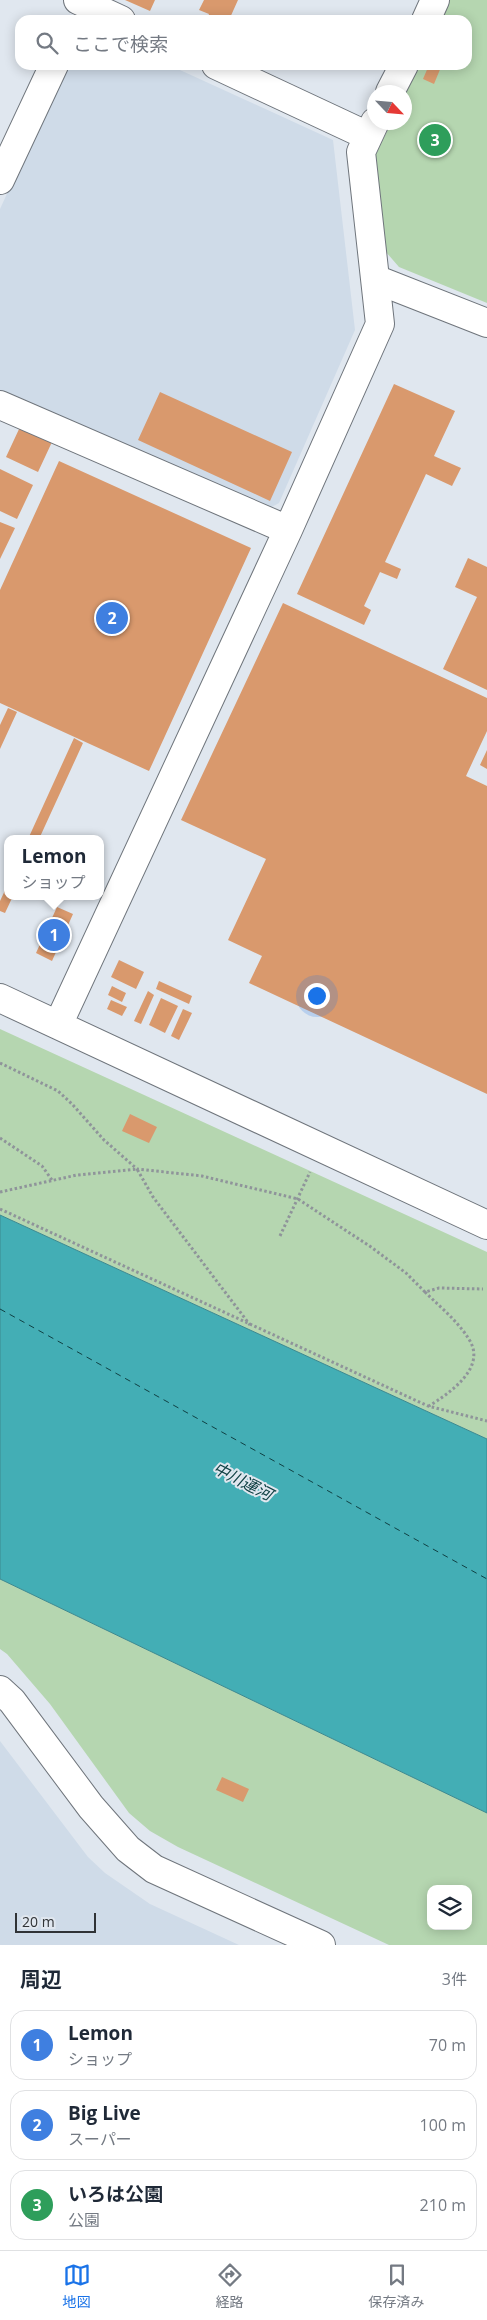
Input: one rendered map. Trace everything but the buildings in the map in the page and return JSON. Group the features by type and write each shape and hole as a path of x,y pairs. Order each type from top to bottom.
{"street":[{"path":"428,15 436,0"},
{"path":"80,6 106,15"},
{"path":"0,180 52,70"},
{"path":"228,70 367,128"},
{"path":"394,85 401,70"},
{"path":"58,1025 288,530 380,324 361,152 372,130"},
{"path":"375,279 487,323"},
{"path":"0,404 288,530"},
{"path":"0,998 487,1225"},
{"path":"0,1690 12,1701 91,1807 128,1849 154,1869 321,1945"}],"path":[{"path":"0,1063 58,1091 104,1140 137,1169 153,1197 250,1326"},
{"path":"0,1138 42,1166 52,1180"},
{"path":"280,1236 322,1149"},
{"path":"0,1192 52,1180 137,1169 202,1176 298,1199 371,1247 406,1273 471,1342 473,1362 464,1378 451,1392 428,1406"},
{"path":"0,1209 250,1326 428,1406 487,1421"},
{"path":"425,1292 439,1288 482,1289"}],"shaded area":[{"path":"64,70 180,70 333,140 355,330 279,503 266,510 0,390 0,209"},
{"path":"0,1741 88,1857 105,1873 150,1904 239,1945 0,1945"}],"green space":[{"path":"448,0 487,0 487,303 399,267 386,252 374,158 388,130 412,130 412,85 408,85 415,70 472,70 472,15 440,15"},
{"path":"0,1029 487,1252 487,1439 0,1215"},
{"path":"0,1579 487,1813 487,1945 389,1945 178,1847 150,1831 129,1813 50,1704 7,1654 0,1649"}],"water":[{"name":"中川運河","path":"0,1215 487,1439 487,1813 0,1579"}],"ferry route":[{"path":"0,1309 487,1579"}],"place":[{"name":"いろは公園","path":"435,140"},
{"name":"Big Live","path":"112,618"},
{"name":"Lemon","path":"54,935"}]}
